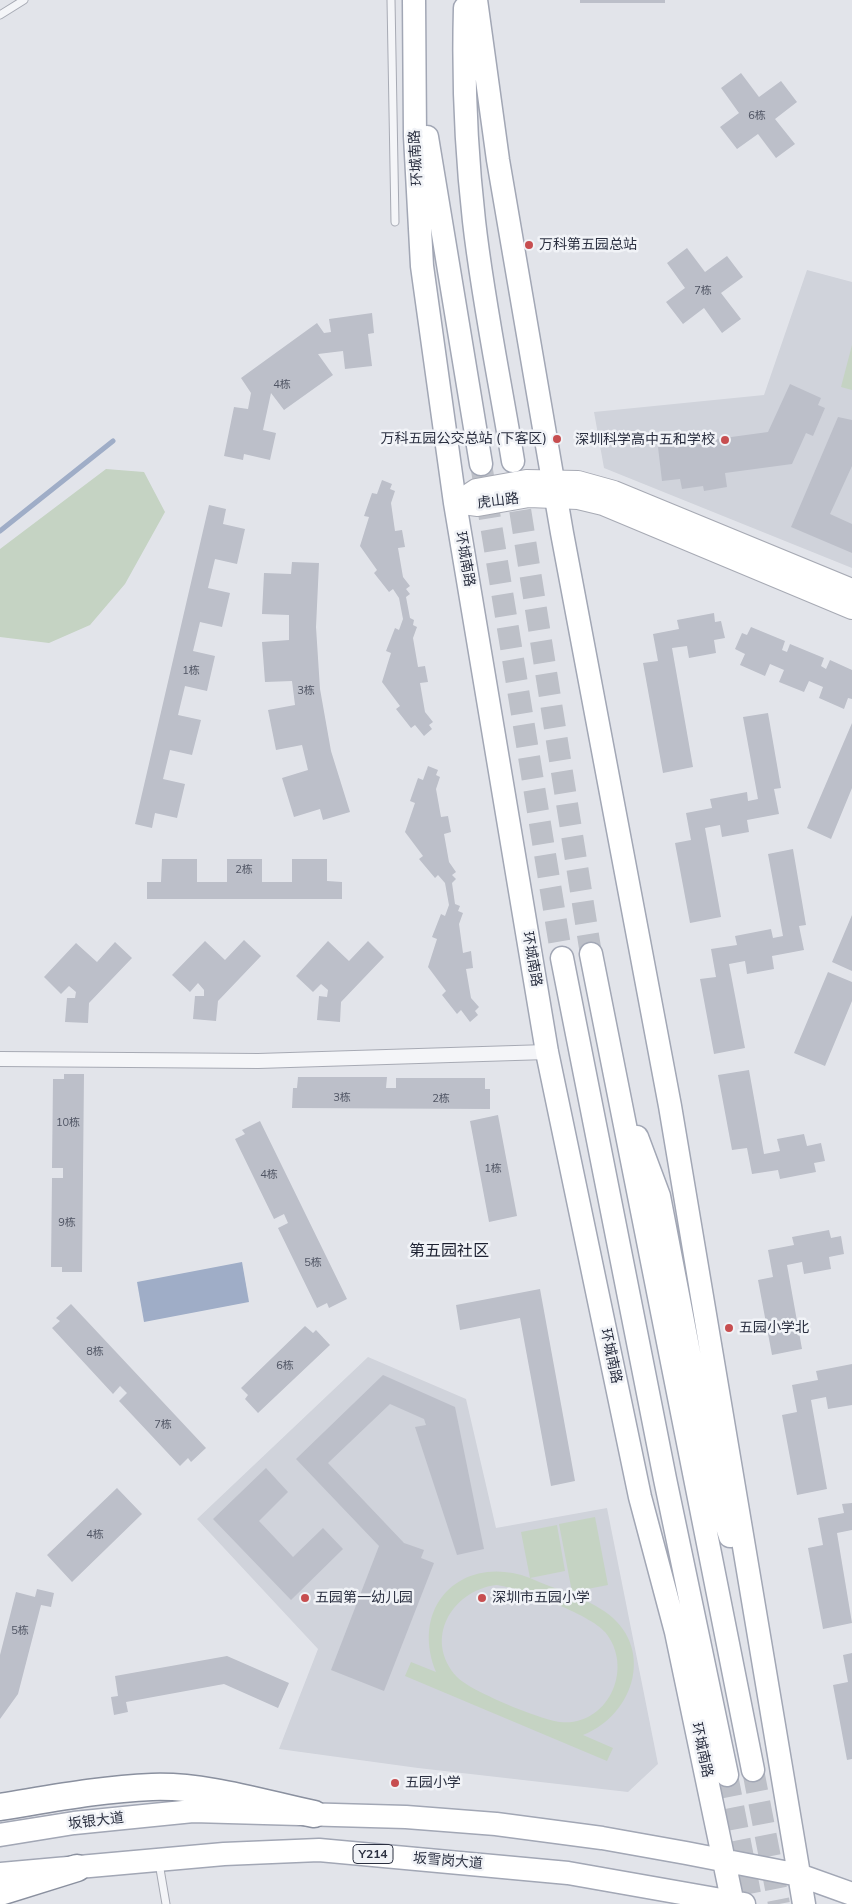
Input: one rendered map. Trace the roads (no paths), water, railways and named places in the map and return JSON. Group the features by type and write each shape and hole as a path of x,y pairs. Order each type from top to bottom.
{"highway":[{"path":"0,1807 76,1795 152,1787 200,1790 314,1814"},
{"path":"0,1892 77,1868"}],"main road":[{"name":"环城南路","path":"414,0 427,133 481,464"},
{"name":"环城南路","path":"414,0 415,136 422,266 456,503 547,1052 640,1497 676,1632 725,1860 737,1903"},
{"path":"466,0 463,74 474,223 512,461"},
{"path":"476,0 498,160 555,488 670,1106 804,1904"},
{"path":"591,954 613,1074 753,1770"},
{"name":"环城南路","path":"562,958 664,1479 727,1775"},
{"path":"613,1074 659,1196 716,1492 755,1620"},
{"path":"601,1158 640,1497"},
{"name":"坂银大道","path":"0,1835 74,1823 193,1810 314,1814"},
{"path":"314,1814 406,1817 496,1824 602,1838 799,1875 852,1894"},
{"name":"坂雪岗大道","path":"0,1874 224,1854 319,1850 568,1873 737,1903"}],"street":[{"name":"虎山路","path":"456,503 478,506 528,497 578,481 614,491 852,589"},
{"name":"虎山路","path":"555,488 603,505 852,609"},
{"path":"0,1059 258,1061 547,1052"}],"lane":[{"path":"0,15 24,0"},
{"path":"391,0 395,222"},
{"path":"158,1861 166,1904"}],"water":[{"path":"242,1262 249,1302 144,1322 137,1282"}],"waterway":[{"path":"0,531 113,441"}],"tunnel":[{"path":"481,464 562,958"},
{"path":"515,478 591,954"},
{"path":"753,1770 779,1904"},
{"path":"727,1775 752,1904"}],"place":[{"name":"万科第五园总站","path":"529,245"},
{"name":"万科五园公交总站 (下客区)","path":"557,439"},
{"name":"深圳科学高中五和学校","path":"725,440"},
{"name":"五园小学北","path":"729,1328"},
{"name":"五园第一幼儿园","path":"305,1598"},
{"name":"深圳市五园小学","path":"482,1598"},
{"name":"五园小学","path":"395,1783"}],"district":[{"name":"第五园社区","path":"449,1251"}]}
